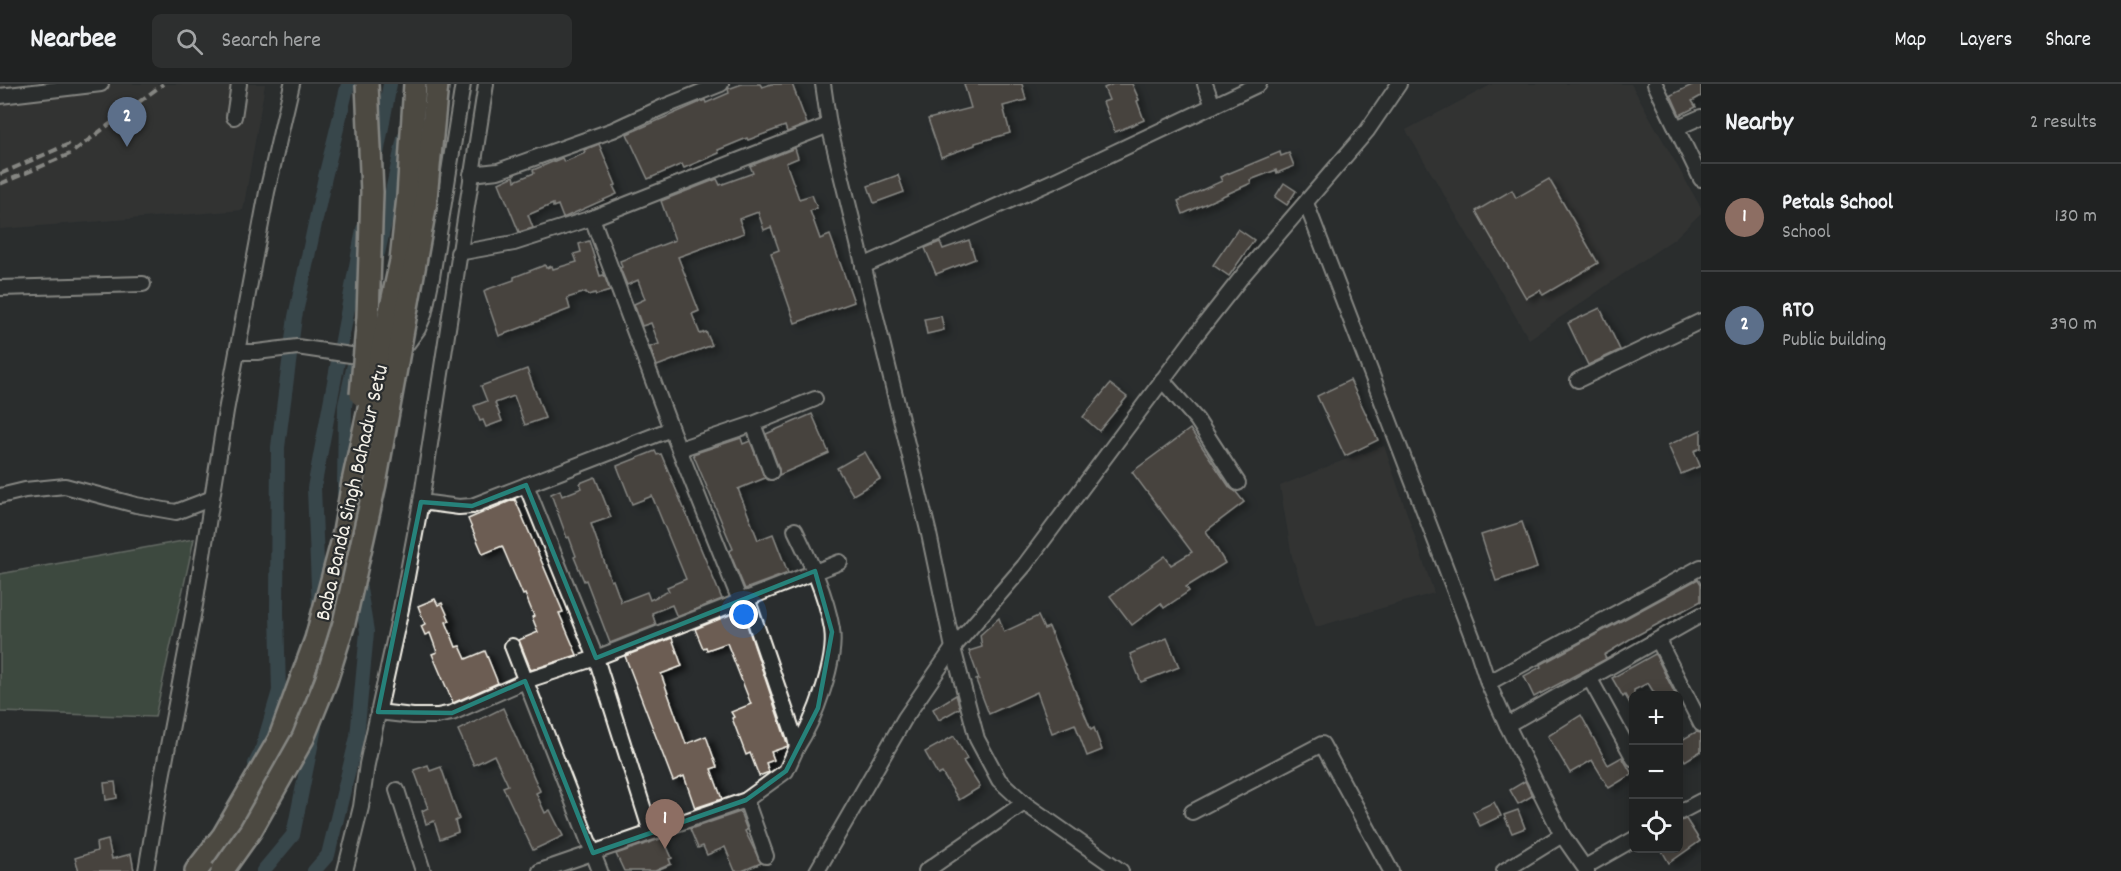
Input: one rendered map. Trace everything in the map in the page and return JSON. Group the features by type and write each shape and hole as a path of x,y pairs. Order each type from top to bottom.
{"highway":[{"path":"353,482 369,306 372,192 368,84"},
{"name":"Baba Banda Singh Bahadur Setu","path":"196,871 223,836 279,740 315,639 342,543 401,261 408,197 415,84"},
{"name":"Baba Banda Singh Bahadur Setu","path":"222,871 251,830 303,738 326,681 344,623 375,484 426,208 437,84"}],"street":[{"path":"0,96 101,84"},
{"path":"234,117 239,84"},
{"path":"146,871 195,605 210,499 237,352 267,192 292,84"},
{"path":"237,352 297,347 394,362 421,322 434,265 463,84"},
{"path":"345,871 361,807 421,502 486,84"},
{"path":"471,174 498,171 613,130 721,84"},
{"path":"823,84 829,125 929,534 953,648 977,739 999,780 1024,803 1121,871"},
{"path":"1204,84 1214,106"},
{"path":"863,266 1058,179 1259,84"},
{"path":"817,871 905,718 953,648 1024,566 1244,274 1377,119 1399,84"},
{"path":"1655,84 1701,179"},
{"path":"1676,128 1701,117"},
{"path":"458,253 514,243 592,218 829,125"},
{"path":"1306,203 1474,640 1488,683 1562,835 1586,869 1629,842"},
{"path":"592,218 671,429 744,599 797,747"},
{"path":"0,288 143,284"},
{"path":"1578,380 1701,321"},
{"path":"421,322 448,324"},
{"path":"1162,380 1197,420 1238,483"},
{"path":"679,449 753,424 814,399"},
{"path":"753,424 771,472"},
{"path":"421,502 459,507 472,506 671,429"},
{"path":"526,485 596,657 651,831"},
{"path":"0,496 25,490 65,486 136,505 176,512 210,499"},
{"path":"540,871 746,800 786,771 818,708 832,644 829,616 815,571 795,530"},
{"path":"378,712 413,716 436,716 452,712 525,681 596,657 840,562"},
{"path":"1488,683 1701,567"},
{"path":"1507,725 1701,615"},
{"path":"1658,640 1701,724"},
{"path":"512,646 600,871"},
{"path":"1590,679 1629,750"},
{"path":"1192,812 1322,744 1391,871"},
{"path":"397,790 423,871"},
{"path":"746,800 766,856"},
{"path":"1683,810 1701,801"},
{"path":"926,871 1024,803"},
{"path":"1504,871 1562,835"}],"highlighted area":[{"path":"526,485 596,658 815,571 832,632 818,708 786,771 746,800 593,853 525,681 452,713 378,712 421,502 472,506"}],"shaded area":[{"path":"0,84 265,84 243,210 0,229"},
{"path":"1493,84 1631,84 1701,208 1701,213 1675,238 1529,339 1406,130"},
{"path":"1384,446 1434,593 1316,627 1292,556 1280,486"}],"green space":[{"path":"194,539 155,717 0,712 0,574"}],"building":[{"path":"742,84 760,84 762,87 771,84 792,84 807,124 787,132 785,126 748,140 747,138 684,168 682,164 648,179 627,134 705,100 706,103 729,93 728,89"},
{"path":"964,84 1022,84 1026,100 1003,106 1010,133 975,143 975,145 941,157 928,119 971,108"},
{"path":"1113,84 1132,84 1144,120 1115,132 1103,102 1109,100 1104,88"},
{"path":"1694,84 1701,84 1701,96 1692,101 1696,107 1680,115 1671,95"},
{"path":"599,144 616,185 613,186 617,194 563,218 558,205 553,207 553,204 528,215 533,228 519,232 499,183 514,176 515,181 534,173 533,170 562,158 564,162"},
{"path":"795,148 798,158 786,163 799,199 812,195 817,208 810,211 820,239 830,235 854,302 795,323 771,253 779,250 771,227 764,230 758,212 739,219 744,233 678,257 699,311 692,314 700,334 706,332 712,345 657,366 650,347 659,344 651,323 642,326 634,304 645,299 638,280 627,285 620,268 622,267 620,261 675,240 661,201 717,179 720,185 753,173 750,166"},
{"path":"1280,152 1281,156 1289,153 1294,166 1250,180 1251,183 1183,214 1178,201 1222,181 1220,177"},
{"path":"898,175 904,192 874,203 868,186"},
{"path":"1549,179 1598,263 1543,295 1540,290 1526,298 1476,211 1512,190 1516,198"},
{"path":"1284,183 1296,191 1287,205 1275,197"},
{"path":"1238,229 1254,240 1229,276 1213,265"},
{"path":"969,240 975,259 936,274 925,248 940,242 943,249"},
{"path":"589,241 600,276 604,275 610,291 596,295 595,293 588,295 586,292 567,298 570,309 499,336 485,290 514,280 514,277 545,265 546,268 552,266 553,269 577,262 574,254 581,252 579,244"},
{"path":"1600,308 1620,350 1588,365 1568,323"},
{"path":"941,316 944,330 927,334 924,319"},
{"path":"527,369 545,418 525,425 514,396 495,403 502,421 486,427 483,420 480,421 474,406 487,401 481,386"},
{"path":"1350,380 1378,440 1345,456 1317,396"},
{"path":"1110,384 1127,397 1099,431 1083,417"},
{"path":"812,414 829,453 779,475 779,469 766,434"},
{"path":"1190,429 1230,488 1244,502 1206,531 1225,563 1186,587 1189,591 1164,608 1161,603 1132,625 1110,596 1165,556 1171,565 1192,552 1132,472"},
{"path":"1701,430 1701,448 1694,451 1700,466 1681,474 1668,445"},
{"path":"741,438 743,444 750,441 765,478 738,489 758,540 773,534 788,573 745,589 729,551 733,549 693,454"},
{"path":"655,451 657,455 661,454 722,599 677,617 672,605 652,613 656,625 610,643 586,580 584,581 574,557 576,556 551,494 560,490 562,496 582,488 580,483 595,477 611,517 591,524 611,581 613,580 621,602 647,592 650,600 669,591 667,587 686,579 652,496 632,504 617,466"},
{"path":"865,452 880,479 853,495 837,468"},
{"path":"515,499 563,612 559,613 577,655 531,670 519,640 538,632 525,594 523,595 502,546 483,554 468,519"},
{"path":"1522,522 1537,568 1496,581 1481,535"},
{"path":"1698,579 1701,584 1701,601 1630,639 1604,655 1606,659 1534,697 1524,676 1541,667 1540,665"},
{"path":"435,599 438,605 442,603 450,621 446,622 456,647 460,646 466,659 485,651 498,683 453,703 432,654 437,652 430,633 425,635 421,626 425,624 418,606"},
{"path":"742,610 788,746 771,752 774,760 766,763 769,772 759,776 750,753 746,755 732,718 734,717 731,712 751,704 727,643 707,650 706,647 703,648 695,629"},
{"path":"1038,616 1044,629 1049,627 1091,730 1094,728 1102,750 1087,756 1075,724 1052,733 1037,692 989,714 976,680 979,679 969,651 982,647 980,635 999,618 1004,632"},
{"path":"672,638 682,666 661,674 686,744 706,736 717,767 711,769 722,799 695,808 684,776 673,781 625,656"},
{"path":"1167,638 1179,667 1141,682 1130,654"},
{"path":"1655,654 1674,691 1653,691 1648,683 1634,691 1629,691 1629,702 1625,695 1623,697 1612,678"},
{"path":"956,695 960,708 939,720 933,709"},
{"path":"503,708 540,791 536,793 545,813 550,810 563,836 533,850 503,787 508,785 494,755 474,765 458,730"},
{"path":"1581,715 1608,765 1622,757 1629,769 1629,776 1609,788 1592,760 1570,773 1548,736"},
{"path":"1696,732 1701,733 1701,751 1685,761 1683,758 1683,739"},
{"path":"954,736 967,759 963,761 980,787 959,800 942,773 938,775 925,752"},
{"path":"428,765 430,771 441,767 459,819 455,821 458,832 440,839 434,821 426,824 422,811 428,808 414,770"},
{"path":"1525,781 1532,796 1518,804 1510,790"},
{"path":"115,782 117,798 106,800 104,783"},
{"path":"1494,802 1501,816 1480,826 1473,812"},
{"path":"1518,810 1525,828 1512,833 1504,815"},
{"path":"740,812 747,830 745,831 761,863 742,871 735,871 725,847 707,855 703,846 698,848 690,829"},
{"path":"1686,819 1700,841 1669,863 1663,853 1683,853 1683,820"},
{"path":"663,838 672,858 669,859 671,864 655,871 624,871 616,854"},
{"path":"108,840 112,859 131,854 134,871 79,871 75,858 97,851 96,843"}],"waterway":[{"path":"255,764 261,752 279,691 278,447 295,317 348,84"},
{"path":"377,154 390,84"},
{"path":"378,253 404,138"},
{"path":"319,610 314,488 363,229"},
{"path":"344,493 345,405 357,351"},
{"path":"314,871 328,855 357,737 367,632 358,577"},
{"path":"263,871 293,835 315,727"}],"railway":[{"path":"0,184 70,154 163,84"},
{"path":"0,174 69,144"}],"place":[{"name":"RTO","path":"127,147"},
{"name":"Petals School","path":"665,849"}]}
